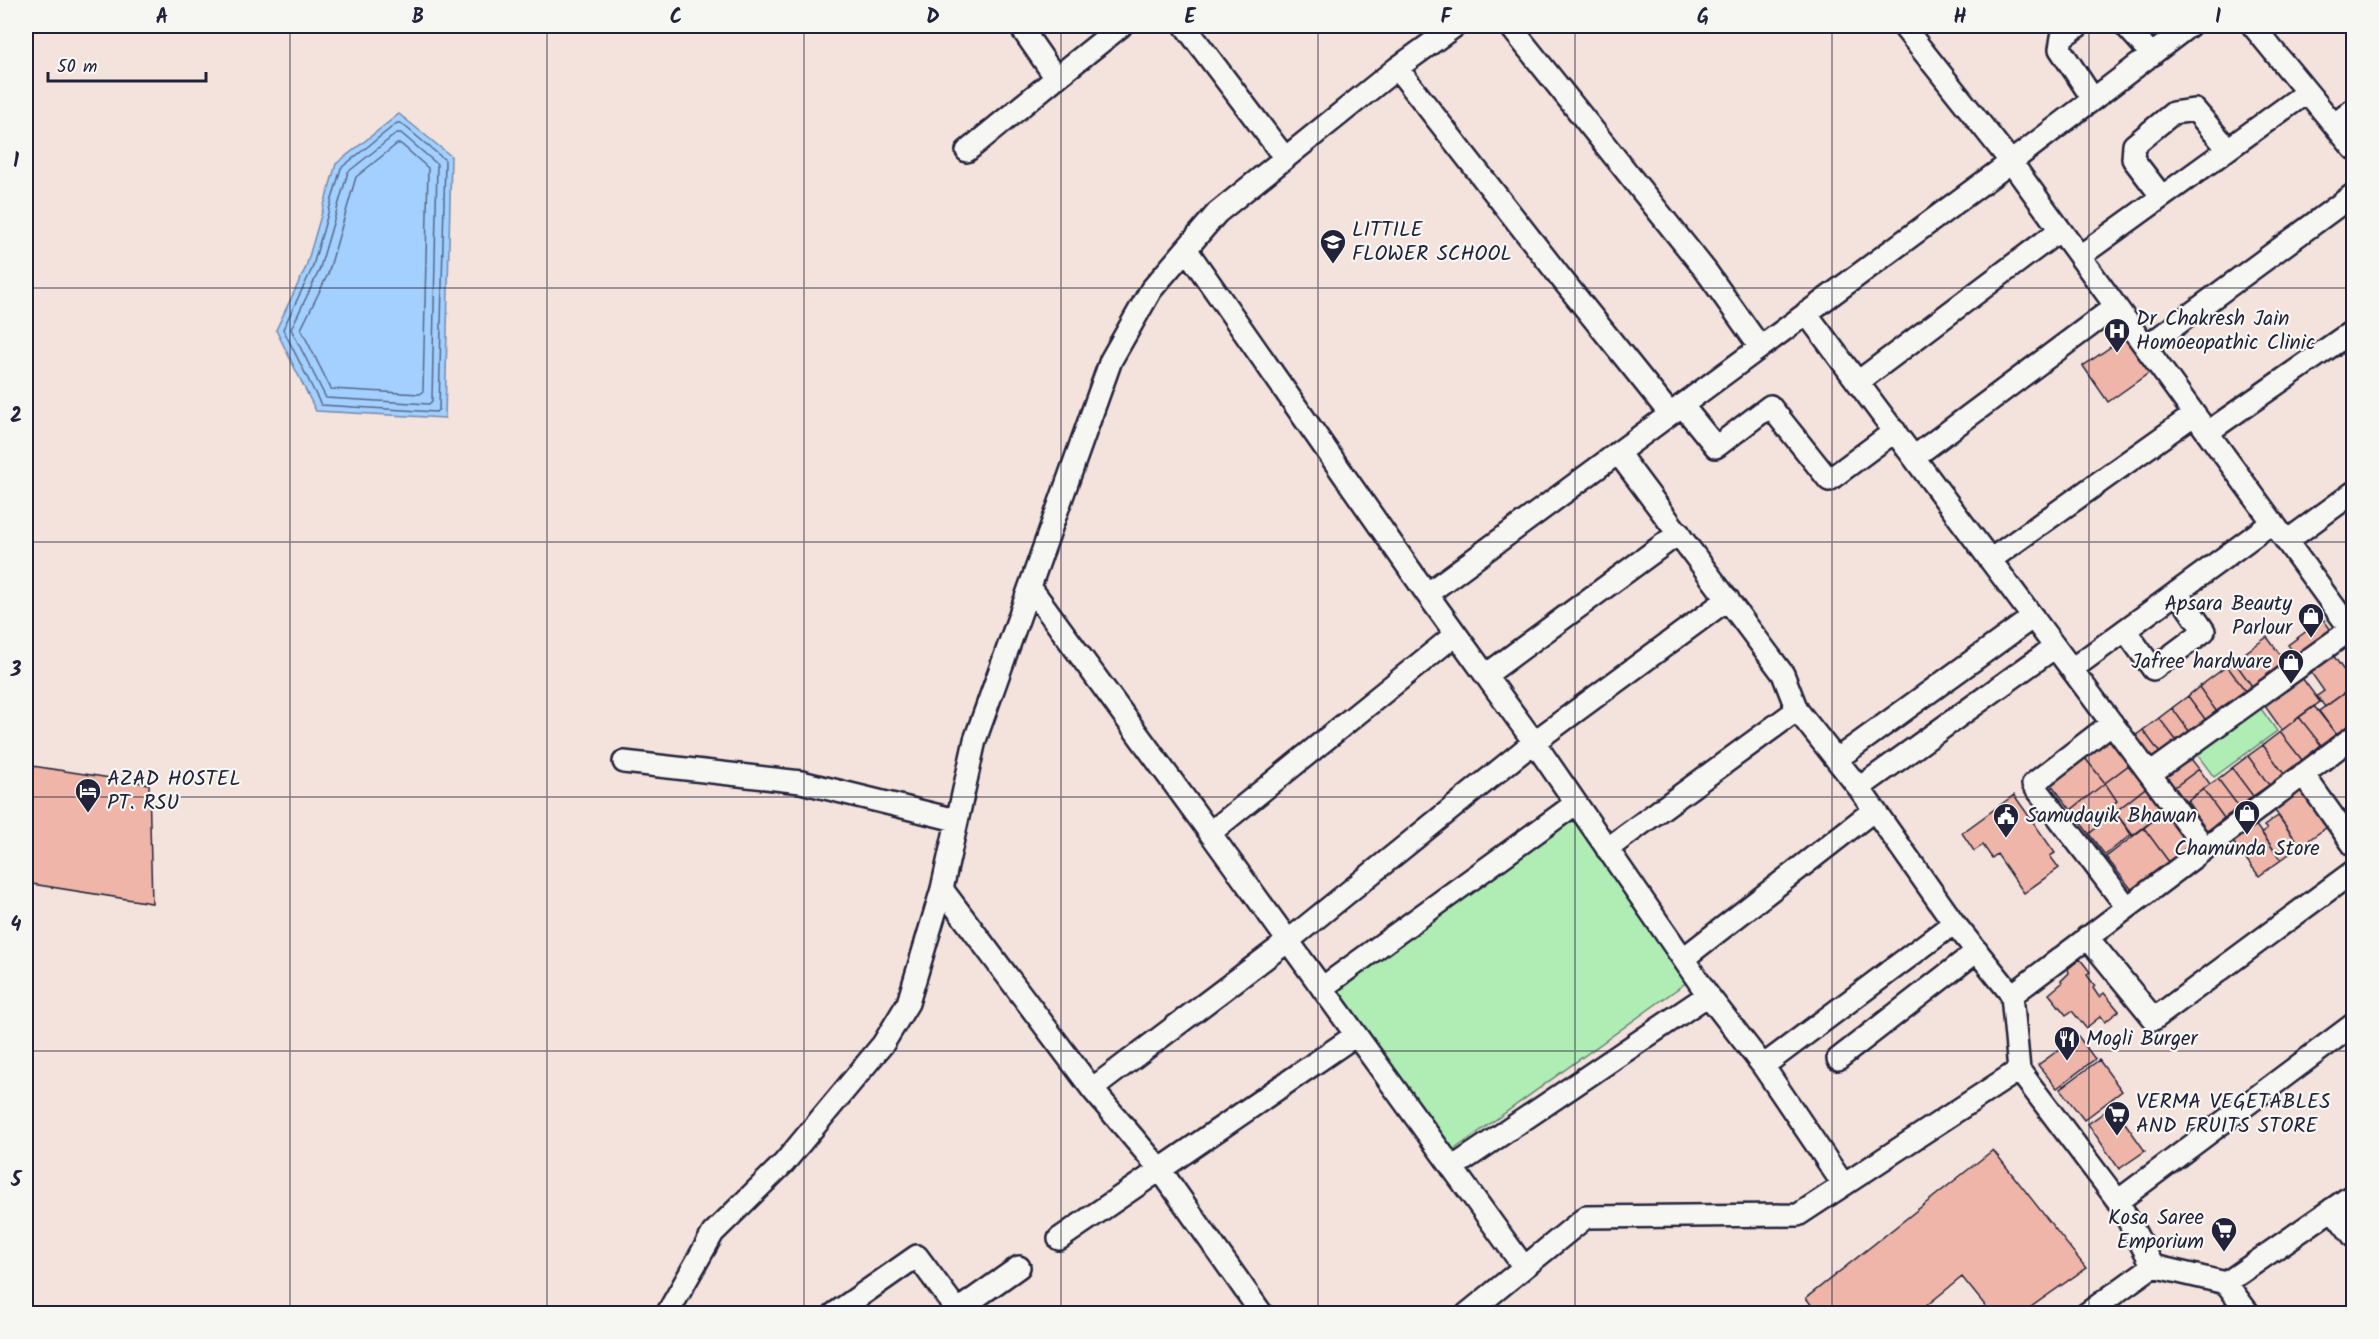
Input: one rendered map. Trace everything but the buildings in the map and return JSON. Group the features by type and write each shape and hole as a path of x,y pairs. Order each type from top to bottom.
{"street":[{"path":"1020,26 1056,78"},
{"path":"968,151 1121,26"},
{"path":"1185,26 1285,158"},
{"path":"667,1314 713,1233 784,1163 883,1044 908,1003 942,889 975,740 1111,360 1151,290 1217,213 1397,68 1455,26"},
{"path":"1510,26 1707,271 1760,347"},
{"path":"1903,26 2011,162 2352,632 2150,774"},
{"path":"2078,26 2062,38 2060,49 2093,99"},
{"path":"2126,26 2152,56"},
{"path":"1427,594 2011,162 2190,26"},
{"path":"2253,26 2354,149"},
{"path":"1397,68 1568,287 1676,409 1716,447 1770,406 1829,480 1895,431"},
{"path":"2080,256 2307,92"},
{"path":"2334,125 2354,109"},
{"path":"2162,197 2133,159 2134,145 2173,113 2195,110 2228,149"},
{"path":"2146,347 2354,194"},
{"path":"1858,382 2060,230"},
{"path":"1186,249 1427,594 1534,742 1708,995 1763,1066 1844,1184"},
{"path":"1914,458 2116,306"},
{"path":"1806,313 2205,848"},
{"path":"2208,432 2354,330"},
{"path":"1990,560 2195,414"},
{"path":"1618,453 1783,674 1797,710 1859,788 1954,922 2012,995 2019,1070 2118,1201 2153,1266 2226,1283 2249,1314"},
{"path":"2287,541 2354,492"},
{"path":"2072,669 2273,522"},
{"path":"1486,675 1679,533"},
{"path":"1030,587 1524,1267"},
{"path":"2125,630 2153,669 2204,631 2177,592"},
{"path":"1092,1089 1288,941 1534,742 1728,599"},
{"path":"1837,759 2033,617"},
{"path":"1210,833 1456,634"},
{"path":"1859,788 2055,647"},
{"path":"1607,849 1797,710"},
{"path":"2112,723 2032,784 2127,907"},
{"path":"2012,995 2354,736"},
{"path":"624,762 801,782 956,820"},
{"path":"2303,774 2354,846"},
{"path":"1322,988 1575,804"},
{"path":"1684,958 1874,810"},
{"path":"2087,937 2154,1019 2354,872"},
{"path":"942,889 1092,1089 1159,1168 1262,1314"},
{"path":"1763,1066 1954,922"},
{"path":"1838,1059 1977,951"},
{"path":"1452,1168 1708,995"},
{"path":"2118,1201 2354,1024"},
{"path":"1059,1239 1159,1168 1356,1035"},
{"path":"1467,1314 1586,1217 1798,1215 2019,1070"},
{"path":"2226,1283 2354,1194"},
{"path":"2332,1209 2354,1237"},
{"path":"834,1314 917,1256 959,1312 1019,1267"},
{"path":"2086,1314 2153,1266"}],"green space":[{"path":"2259,706 2277,731 2214,777 2196,753"},
{"path":"1574,814 1691,979 1452,1151 1338,989"}],"water":[{"path":"399,114 451,156 445,418 316,411 276,330 306,267 336,164"}],"place":[{"name":"LITTILE FLOWER SCHOOL","path":"1333,265"},
{"name":"Dr Chakresh Jain Homoeopathic Clinic","path":"2117,354"},
{"name":"Apsara Beauty Parlour","path":"2311,639"},
{"name":"Jafree hardware","path":"2291,685"},
{"name":"AZAD HOSTEL PT. RSU","path":"88,814"},
{"name":"Chamunda Store","path":"2247,836"},
{"name":"Samudayik Bhawan","path":"2006,839"},
{"name":"Mogli Burger","path":"2067,1062"},
{"name":"VERMA VEGETABLES AND FRUITS STORE","path":"2117,1137"},
{"name":"Kosa Saree Emporium","path":"2224,1253"}]}
